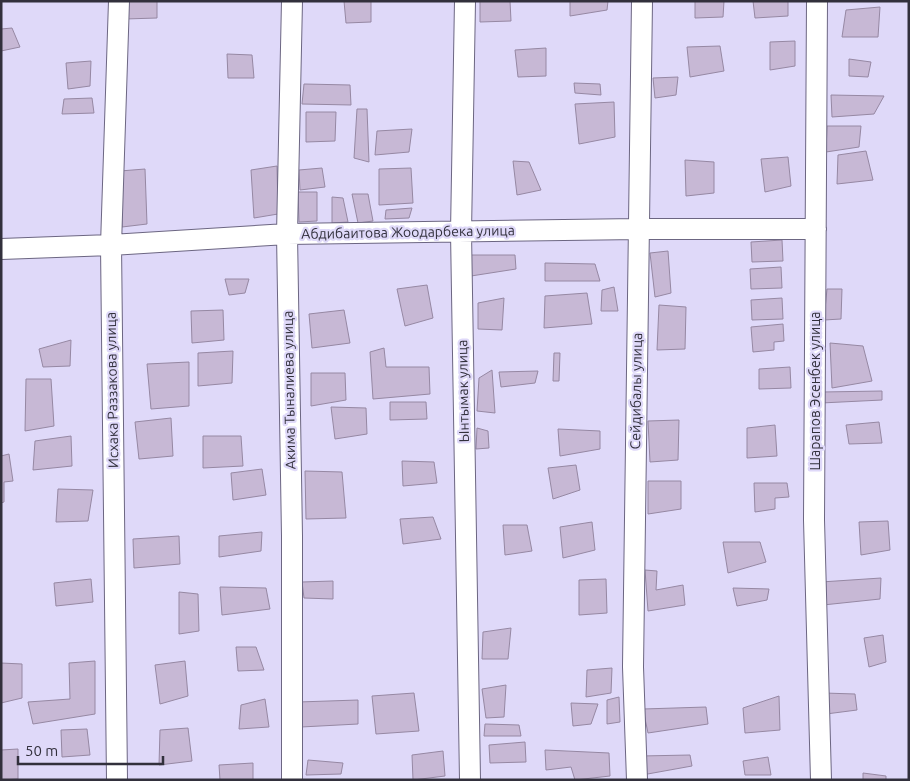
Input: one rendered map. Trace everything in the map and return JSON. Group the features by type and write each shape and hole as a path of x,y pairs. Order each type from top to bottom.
{"street":[{"name":"Исхака Раззакова улица","path":"117,780 111,245 119,1"},
{"name":"Акима Тыналиева улица","path":"292,1 287,234 292,536 292,780"},
{"name":"Ынтымак улица","path":"465,1 461,232 470,780"},
{"name":"Сейдибалы улица","path":"637,780 633,667 642,1"},
{"name":"Шарапов Эсенбек улица","path":"817,1 814,520 821,780"},
{"name":"Абдибаитова Жоодарбека улица","path":"1,249 111,245 287,234 638,229 816,229"}],"building":[{"path":"125,1 157,1 157,18 125,19"},
{"path":"344,1 371,1 371,22 346,23"},
{"path":"480,1 510,1 511,21 480,22"},
{"path":"570,1 608,1 607,10 570,16"},
{"path":"695,1 724,1 723,17 695,18"},
{"path":"753,1 788,1 788,16 755,18"},
{"path":"880,7 878,37 842,37 846,10"},
{"path":"12,28 20,47 1,51 1,29"},
{"path":"795,41 795,66 770,70 770,42"},
{"path":"720,46 724,71 690,77 687,47"},
{"path":"546,48 546,76 518,77 515,50"},
{"path":"227,54 252,55 254,78 228,78"},
{"path":"849,59 871,62 868,77 849,76"},
{"path":"91,61 90,86 68,89 66,63"},
{"path":"678,77 676,95 655,98 653,78"},
{"path":"574,83 600,84 601,95 575,93"},
{"path":"304,84 350,85 351,105 302,104"},
{"path":"831,95 884,96 874,114 832,117"},
{"path":"92,98 94,113 62,114 64,99"},
{"path":"614,102 615,137 579,144 575,104"},
{"path":"357,109 367,109 369,162 354,158"},
{"path":"306,112 336,112 335,141 306,142"},
{"path":"827,126 861,126 859,147 826,152"},
{"path":"412,129 409,152 375,155 377,131"},
{"path":"866,151 873,180 837,184 838,155"},
{"path":"788,157 791,186 765,192 761,159"},
{"path":"685,160 714,162 714,193 686,196"},
{"path":"513,161 529,162 541,190 517,195"},
{"path":"277,166 278,214 254,218 251,170"},
{"path":"322,168 325,187 300,190 299,170"},
{"path":"411,168 413,203 379,205 379,169"},
{"path":"145,169 147,224 122,227 120,171"},
{"path":"298,192 317,192 317,221 299,222"},
{"path":"352,194 368,194 373,221 358,223"},
{"path":"332,197 343,198 348,222 332,223"},
{"path":"412,208 409,218 385,219 386,210"},
{"path":"782,240 783,261 752,262 751,242"},
{"path":"668,251 671,293 655,297 650,253"},
{"path":"471,255 515,255 516,269 471,276"},
{"path":"545,263 595,264 600,281 545,281"},
{"path":"781,267 782,288 751,289 750,269"},
{"path":"225,279 249,279 245,293 229,295"},
{"path":"427,285 433,318 405,326 397,289"},
{"path":"614,287 618,311 601,311 602,290"},
{"path":"827,289 842,289 841,319 824,320"},
{"path":"587,293 592,324 544,328 545,296"},
{"path":"504,298 502,330 478,329 478,303"},
{"path":"782,298 783,319 752,320 751,300"},
{"path":"659,305 686,307 685,349 657,350"},
{"path":"223,310 224,340 192,343 191,311"},
{"path":"344,310 350,343 312,348 309,314"},
{"path":"783,324 784,341 774,342 774,350 753,352 751,327"},
{"path":"71,340 70,366 43,367 39,349"},
{"path":"830,343 863,346 872,381 832,388"},
{"path":"384,348 386,367 429,367 430,394 373,399 370,352"},
{"path":"233,351 232,383 198,386 198,353"},
{"path":"554,353 560,353 559,381 553,381"},
{"path":"189,362 189,406 151,409 147,364"},
{"path":"790,367 791,388 759,389 759,369"},
{"path":"492,370 495,413 477,411 479,378"},
{"path":"538,371 535,383 501,387 499,372"},
{"path":"311,373 345,373 346,400 311,406"},
{"path":"26,379 51,379 54,426 25,431"},
{"path":"882,391 882,400 821,403 822,392"},
{"path":"390,402 426,402 427,419 390,420"},
{"path":"331,407 366,408 367,434 335,439"},
{"path":"171,418 173,456 139,459 135,422"},
{"path":"679,420 678,460 650,462 648,421"},
{"path":"879,422 882,443 849,444 846,425"},
{"path":"775,425 777,456 747,458 747,428"},
{"path":"477,428 488,431 489,448 476,449"},
{"path":"558,429 600,431 600,449 560,456"},
{"path":"71,436 72,466 33,470 35,441"},
{"path":"203,436 241,436 243,466 203,468"},
{"path":"9,454 13,481 4,482 4,502 1,503 1,456"},
{"path":"402,461 434,462 437,483 403,486"},
{"path":"576,465 580,490 553,499 548,468"},
{"path":"262,469 266,495 233,500 231,473"},
{"path":"305,471 342,472 346,518 306,519"},
{"path":"648,481 681,481 681,509 648,514"},
{"path":"754,483 787,483 789,497 775,498 775,509 755,512"},
{"path":"58,489 93,490 88,521 56,522"},
{"path":"433,517 441,539 403,544 400,519"},
{"path":"888,521 890,550 861,555 859,522"},
{"path":"592,522 595,550 563,558 560,527"},
{"path":"503,525 527,525 532,551 505,555"},
{"path":"262,532 261,551 219,557 219,536"},
{"path":"179,536 180,564 134,568 133,539"},
{"path":"723,542 760,542 766,562 728,573"},
{"path":"645,570 657,571 656,590 683,585 685,605 648,611"},
{"path":"881,578 880,599 823,605 821,582"},
{"path":"91,579 93,602 56,606 54,583"},
{"path":"606,579 607,613 579,615 579,580"},
{"path":"333,581 333,599 304,598 302,582"},
{"path":"220,587 266,588 270,609 222,615"},
{"path":"733,588 769,589 767,600 737,606"},
{"path":"179,592 198,594 199,631 179,634"},
{"path":"511,628 508,659 482,659 483,632"},
{"path":"883,635 886,662 869,667 864,638"},
{"path":"236,647 256,647 264,670 238,671"},
{"path":"95,661 95,714 33,724 28,702 70,699 69,663"},
{"path":"185,661 188,696 160,704 155,665"},
{"path":"1,663 22,664 22,698 1,703"},
{"path":"612,668 611,693 586,697 587,670"},
{"path":"506,685 504,717 486,718 482,689"},
{"path":"414,693 419,731 376,734 372,696"},
{"path":"824,693 855,694 857,710 826,714"},
{"path":"779,696 780,730 745,733 743,708"},
{"path":"619,697 620,722 607,724 607,700"},
{"path":"265,699 269,727 239,729 241,705"},
{"path":"358,700 358,724 301,727 298,702"},
{"path":"571,703 598,704 591,724 573,726"},
{"path":"706,707 708,724 648,733 643,709"},
{"path":"485,724 519,725 521,736 484,736"},
{"path":"188,728 192,761 159,765 160,730"},
{"path":"87,729 90,755 62,757 61,730"},
{"path":"525,742 526,762 490,763 489,745"},
{"path":"18,749 18,779 1,780 1,750"},
{"path":"545,750 609,753 610,776 575,780 571,767 546,770"},
{"path":"443,751 445,776 413,780 412,755"},
{"path":"690,755 692,766 642,775 641,756"},
{"path":"768,757 771,775 745,775 743,761"},
{"path":"308,760 343,763 341,774 306,775"},
{"path":"253,763 253,780 220,780 219,765"},
{"path":"863,773 886,776 886,780 863,780"}]}
